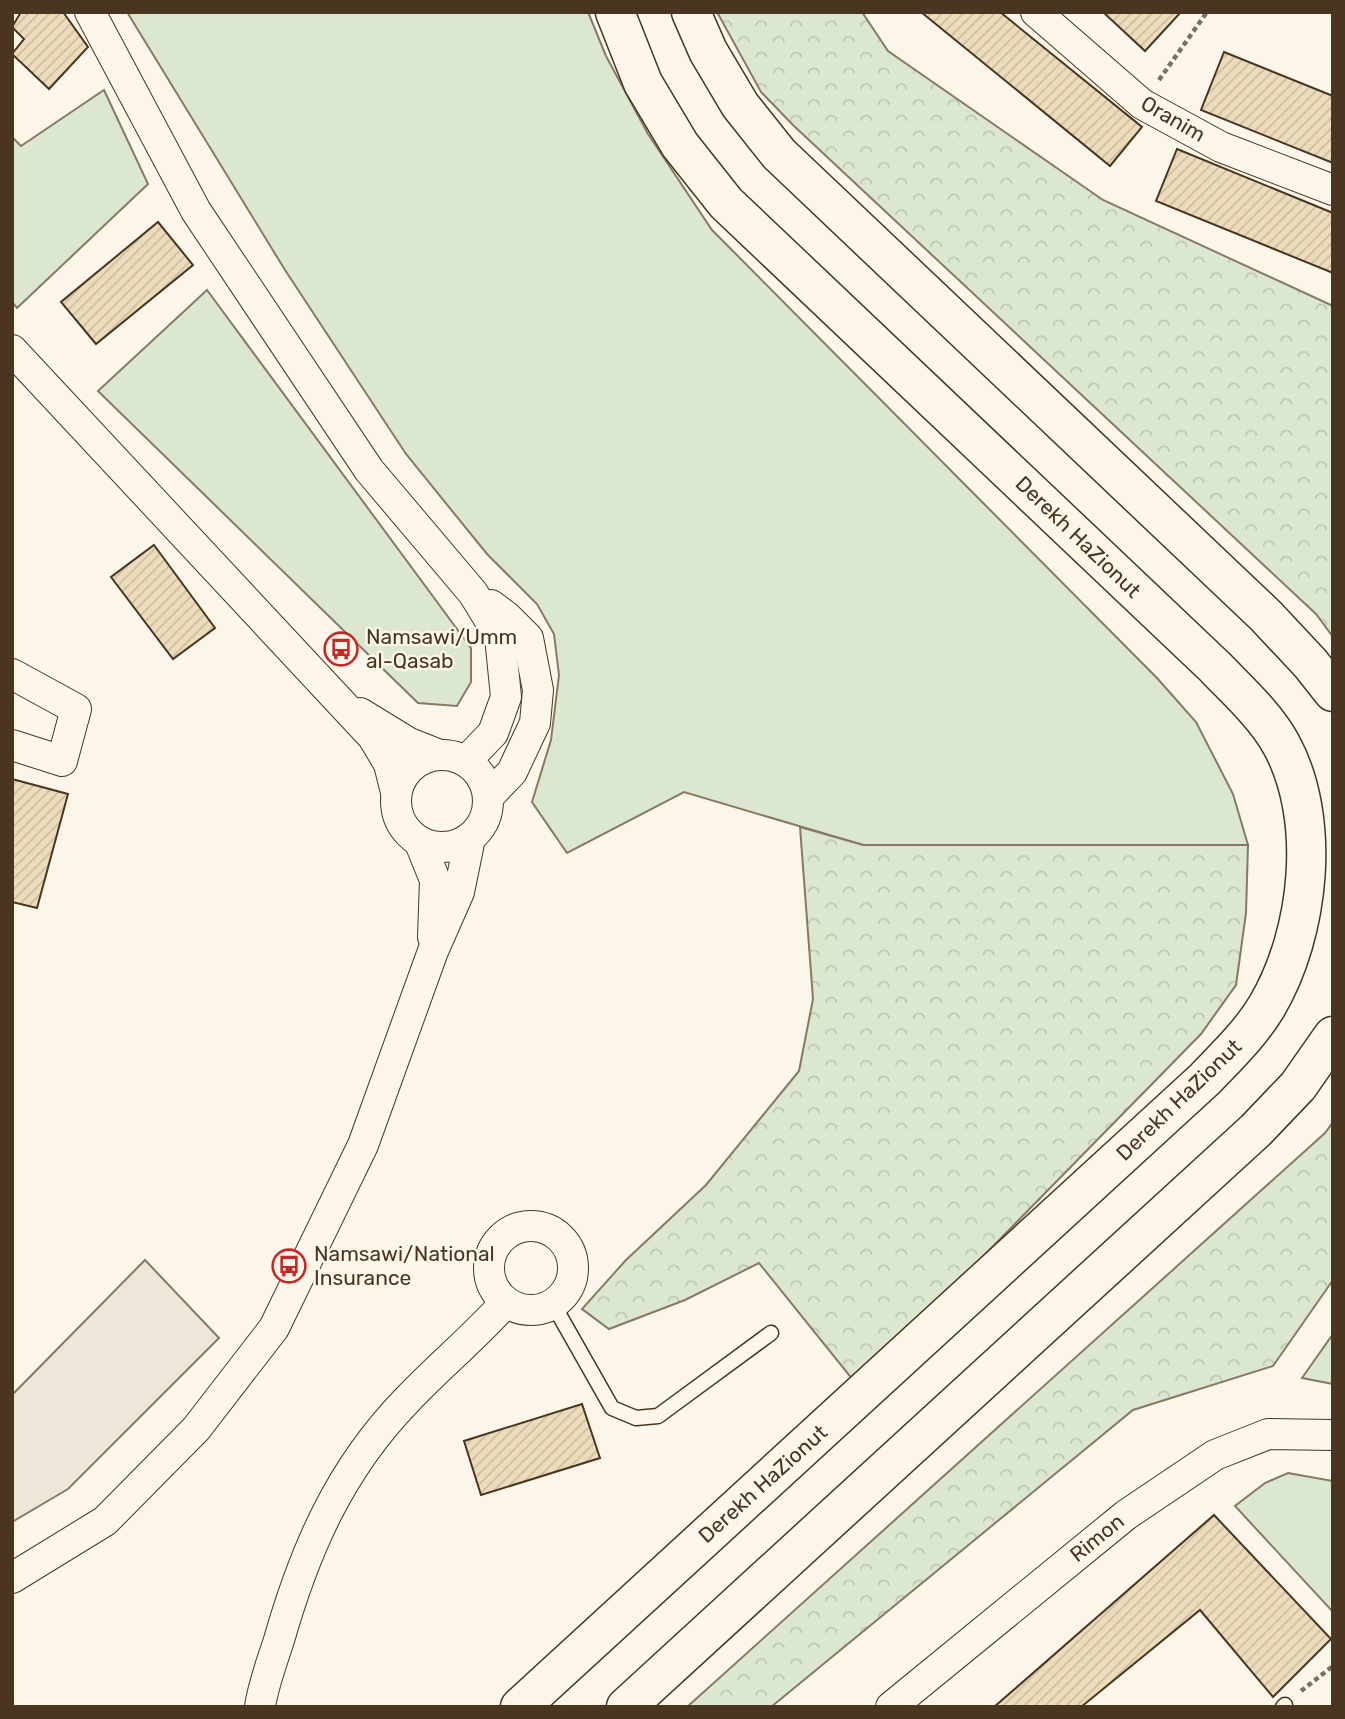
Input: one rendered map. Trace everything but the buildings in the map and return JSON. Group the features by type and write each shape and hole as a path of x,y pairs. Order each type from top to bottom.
{"highway":[{"name":"Derekh HaZionut","path":"520,1707 1205,1079 1243,1040 1268,1005 1285,967 1299,923 1305,870 1305,815 1298,781 1280,742 1255,710 1205,657 726,203 680,145 643,83 615,12"},
{"path":"691,12 708,51 740,105 779,154 1266,616 1333,692"},
{"path":"626,1707 1256,1130 1298,1086 1333,1035"}],"street":[{"path":"90,12 211,233 369,470 473,593 500,637 506,697 493,733 466,761"},
{"name":"Oranim","path":"1036,12 1142,104 1222,147 1333,190"},
{"path":"12,350 373,737 389,764 400,821 420,843 435,880 433,951"},
{"path":"473,593 507,617 528,638 538,690 535,723 512,772 489,796"},
{"path":"12,674 76,709 62,761 12,745"},
{"path":"339,700 409,743 466,761 478,771 486,783 488,810 483,824 470,838 449,847 420,843"},
{"path":"396,792 410,767 437,754"},
{"path":"12,1578 105,1521 196,1429 274,1328 363,1145 433,951 459,892 470,838"},
{"path":"523,1226 540,1226 556,1233 567,1245 573,1260 573,1277 566,1292 553,1304 538,1310 521,1309 505,1303 494,1290 488,1275 488,1258 495,1243 508,1231 523,1226"},
{"path":"260,1707 290,1600 310,1546 330,1506 367,1447 407,1400 478,1334 505,1303"},
{"name":"Rimon","path":"891,1707 1126,1515 1215,1455 1268,1434 1333,1435"}],"lane":[{"path":"553,1304 612,1408 636,1418 658,1416 771,1333"}],"path":[{"path":"1142,104 1206,12"},
{"path":"1284,1706 1333,1666"}],"green space":[{"path":"127,12 588,12 606,56 648,134 712,230 1157,678 1196,722 1233,794 1248,845 863,845 684,792 567,853 532,802 551,740 559,675 554,634 537,604 487,554 406,454 285,270"},
{"path":"717,12 862,12 888,51 1103,200 1333,306 1333,637 1316,614 794,126 761,92"},
{"path":"104,90 148,184 17,308 12,302 12,137 21,146"},
{"path":"207,290 471,648 471,682 457,706 418,703 98,391"},
{"path":"800,827 863,845 1248,845 1246,913 1236,985 1201,1034 857,1385 759,1263 685,1300 609,1329 582,1309 626,1260 706,1185 799,1071 813,999"},
{"path":"1333,1122 1333,1280 1273,1366 1133,1410 771,1707 687,1707 1325,1133"},
{"path":"1333,1334 1333,1384 1302,1378"},
{"path":"1288,1473 1333,1481 1333,1612 1235,1506 1265,1483"}],"shaded area":[{"path":"145,1260 219,1338 68,1489 12,1522 12,1395"}],"place":[{"name":"Namsawi/Umm al-Qasab","path":"341,649"},
{"name":"Namsawi/National Insurance","path":"289,1266"}]}
